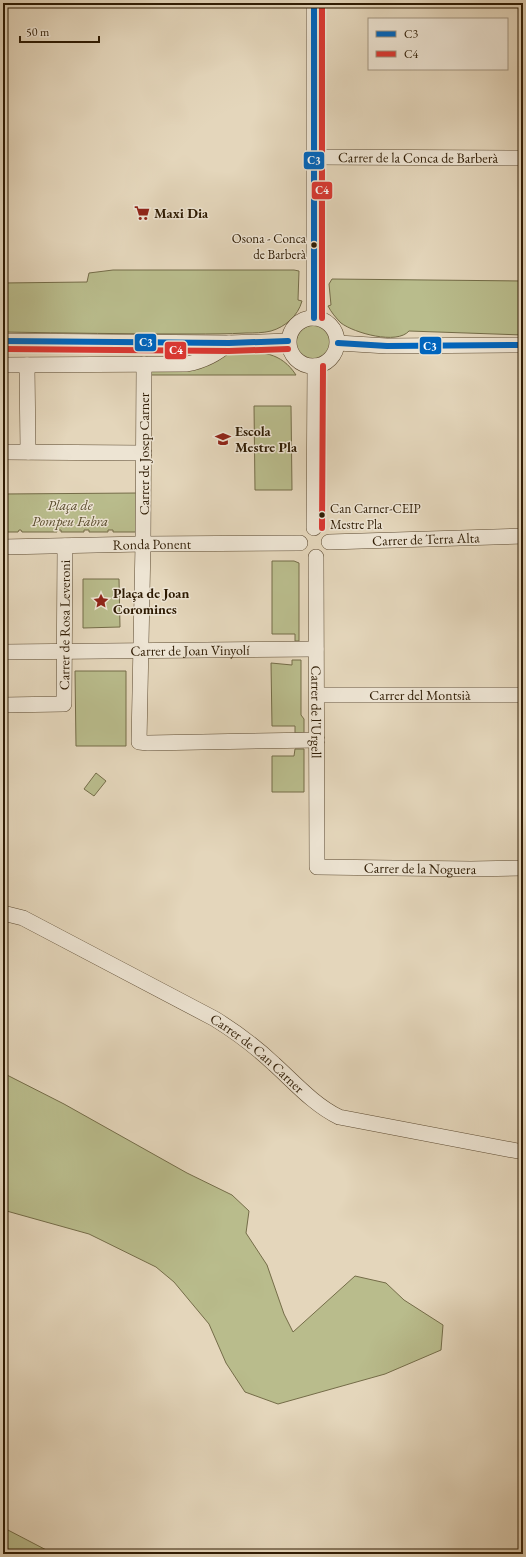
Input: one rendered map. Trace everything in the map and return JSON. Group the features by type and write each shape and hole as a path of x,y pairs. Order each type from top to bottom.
{"street":[{"path":"314,3 314,318"},
{"name":"Carrer de la Conca de Barberà","path":"313,157 523,158"},
{"path":"314,318 327,321 333,327 338,342 334,354 328,361 315,366 303,364 297,360 291,354 288,341 293,328 300,321 314,318"},
{"path":"3,342 229,343 288,341"},
{"path":"338,342 387,346 523,345"},
{"path":"3,366 174,365 198,362 221,350 229,343"},
{"name":"Carrer de Josep Carner","path":"144,364 143,544 139,742 317,740"},
{"path":"27,366 28,452"},
{"path":"314,528 315,366"},
{"path":"3,452 144,453"},
{"path":"314,528 318,528 324,532 329,538 329,542 328,549 325,553 316,557 306,554 300,543 303,534 309,529 314,528"},
{"name":"Carrer de Terra Alta","path":"329,542 523,536"},
{"name":"Ronda Ponent","path":"3,547 300,543"},
{"name":"Carrer de Rosa Leveroni","path":"3,705 64,704 65,546"},
{"name":"Carrer de l'Urgell","path":"316,557 317,867"},
{"name":"Carrer de Joan Vinyolí","path":"3,652 64,653 316,649"},
{"name":"Carrer del Montsià","path":"317,695 523,695"},
{"name":"Carrer de la Noguera","path":"317,867 471,869 523,868"},
{"name":"Carrer de Can Carner","path":"3,913 23,918 215,1019 233,1030 272,1062 321,1106 339,1117 523,1152"}],"green space":[{"path":"113,270 294,270 299,271 298,300 302,301 294,316 286,324 271,331 262,333 168,334 3,332 3,283 87,282 89,273"},
{"path":"332,279 523,281 523,335 409,331 403,335 395,337 365,334 341,323 329,308 328,306 331,305 329,284"},
{"path":"318,325 327,330 331,336 331,350 327,356 318,361 310,361 301,356 297,350 296,339 301,330 307,326"},
{"path":"254,352 277,357 290,367 296,375 146,375 146,369 236,353"},
{"path":"254,406 291,406 292,490 255,490"},
{"name":"Plaça de Pompeu Fabra","path":"138,493 136,532 113,532 113,530 108,530 108,532 89,532 89,530 84,530 84,532 61,532 61,530 57,530 57,532 22,532 19,530 18,532 3,532 3,494"},
{"path":"272,561 294,561 299,563 299,641 295,641 295,634 272,634"},
{"path":"83,579 119,579 120,627 83,628"},
{"path":"292,660 301,660 301,715 304,719 304,733 295,733 295,726 272,726 271,663 292,665"},
{"path":"75,671 126,671 126,746 76,746"},
{"path":"295,749 304,749 304,792 272,792 272,756 294,756"},
{"path":"96,773 106,781 94,796 84,789"},
{"path":"3,1073 64,1104 187,1173 232,1195 249,1211 246,1233 267,1265 284,1314 293,1332 355,1276 386,1283 404,1300 443,1325 441,1350 385,1374 278,1404 245,1392 226,1363 209,1324 174,1282 156,1267 89,1234 3,1210"},
{"path":"3,1527 6,1529 54,1554 3,1554"}],"transit line":[{"name":"C3","path":"314,3 314,318"},
{"name":"C4","path":"322,3 322,318"},
{"name":"C3","path":"3,341 229,343 288,341"},
{"name":"C3","path":"338,343 387,346 523,345"},
{"name":"C4","path":"3,349 229,351 288,349"},
{"name":"C4","path":"322,528 323,366"}],"place":[{"name":"Maxi Dia","path":"142,213"},
{"name":"Osona - Conca de Barberà","path":"314,245"},
{"name":"Escola Mestre Pla","path":"223,439"},
{"name":"Can Carner-CEIP Mestre Pla","path":"322,515"},
{"name":"Plaça de Joan Coromines","path":"101,601"}]}
